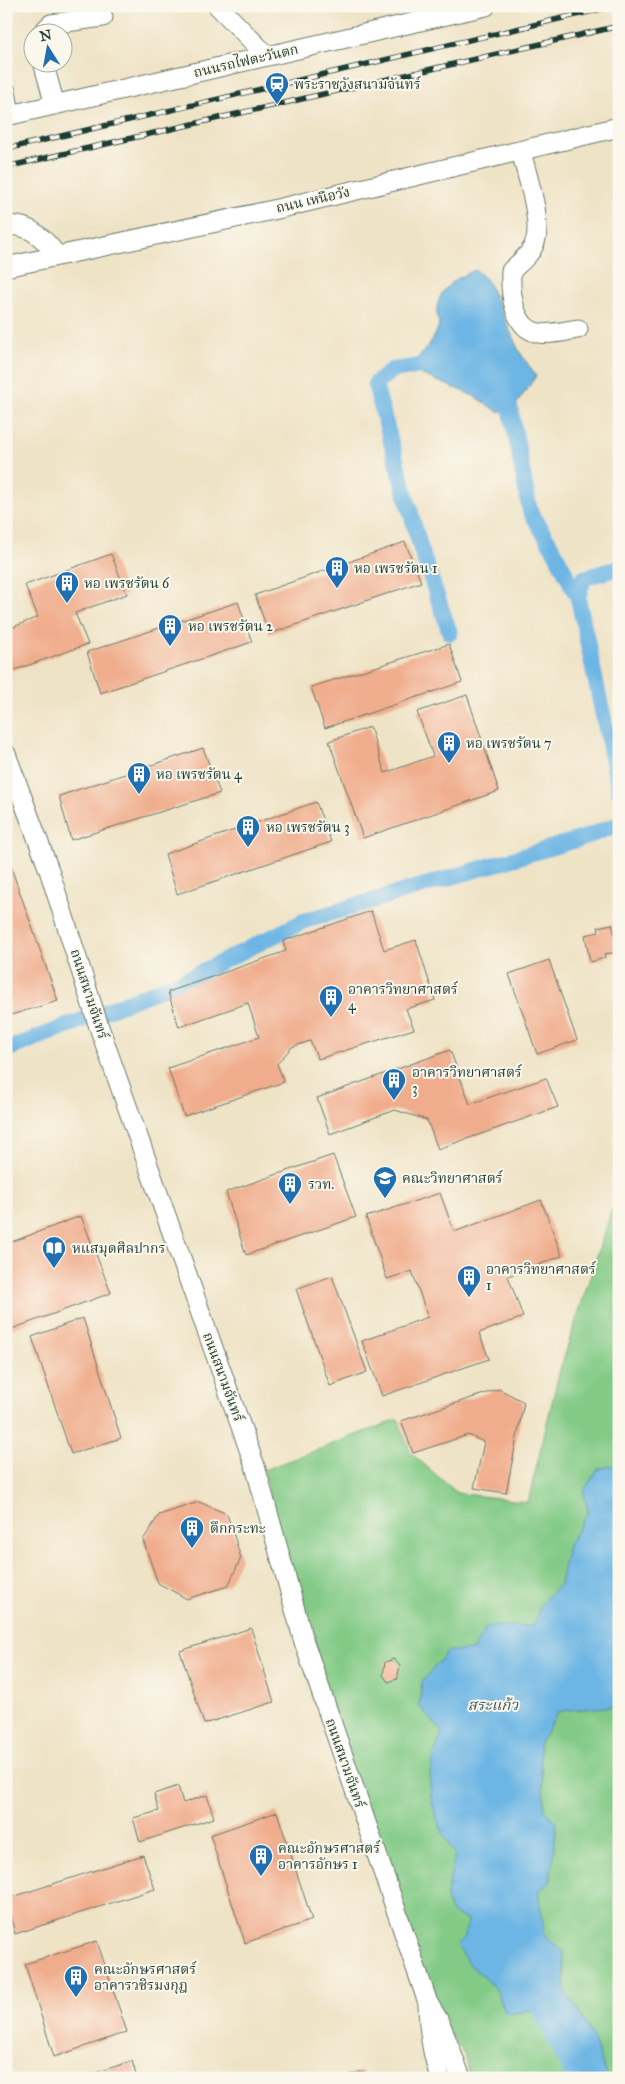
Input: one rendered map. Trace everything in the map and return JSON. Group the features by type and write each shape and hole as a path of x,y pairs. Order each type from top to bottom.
{"street":[{"path":"218,6 267,56"},
{"name":"ถนนรถไฟตะวันตก","path":"8,116 486,6"},
{"path":"66,22 102,17"},
{"path":"45,72 55,106"},
{"path":"6,91 8,116"},
{"name":"ถนน เหนือวัง","path":"6,267 273,210 619,127"},
{"path":"521,151 538,225 535,245 511,271 510,292 516,311 524,325 538,333 578,330"},
{"path":"6,226 34,231 48,242 57,256"},
{"name":"ถนนสนามจันทร์","path":"6,754 48,870 99,1026 255,1466 304,1642 428,2003 440,2023 461,2078"},
{"name":"ถนนสนามจันทร์","path":"428,2003 428,2026 433,2056 440,2078"}],"green space":[{"path":"612,1209 619,1210 619,2078 470,2078 464,2054 428,2003 304,1642 264,1470 398,1419 410,1452 457,1493 528,1502 559,1373"}],"water":[{"path":"476,270 487,280 519,351 536,376 511,412 497,411 474,396 408,369 425,350 438,328 437,309 442,294 457,279"},
{"name":"สระแก้ว","path":"619,1464 619,1706 559,1711 539,1744 545,1811 557,1823 550,1883 538,1891 545,1936 564,1952 564,1988 591,2033 608,2078 574,2078 539,2009 506,2014 496,1989 467,1962 457,1945 465,1937 467,1920 452,1913 446,1899 455,1854 436,1818 430,1788 431,1766 442,1732 419,1705 422,1682 448,1651 473,1650 487,1626 534,1626 541,1604 560,1584 568,1545 588,1512 584,1491 598,1469"}],"building":[{"name":"หอ เพรชรัตน 1","path":"405,542 421,582 269,634 255,595"},
{"name":"หอ เพรชรัตน 6","path":"111,554 127,594 75,613 88,644 12,671 6,654 6,630 38,617 25,585"},
{"name":"หอ เพรชรัตน 2","path":"238,602 252,642 100,693 87,652"},
{"path":"449,644 462,682 325,728 311,687"},
{"name":"หอ เพรชรัตน 7","path":"467,695 499,791 363,838 329,741 370,727 385,773 433,756 417,712"},
{"name":"หอ เพรชรัตน 4","path":"203,748 220,793 71,840 59,796"},
{"name":"หอ เพรชรัตน 3","path":"316,802 331,842 177,894 165,854"},
{"path":"6,853 58,1001 11,1015 6,1000"},
{"name":"อาคารวิทยาศาสตร์ 4","path":"371,911 384,950 416,940 435,1000 406,1009 414,1029 318,1059 310,1041 292,1047 277,1064 284,1082 184,1116 168,1068 259,1037 248,1003 179,1027 168,992 286,951 283,941"},
{"path":"612,924 619,952 604,954 605,958 590,962 585,935 599,932 598,927"},
{"path":"549,960 577,1040 537,1054 509,974"},
{"name":"อาคารวิทยาศาสตร์ 3","path":"450,1050 470,1104 546,1078 558,1107 438,1149 427,1120 395,1110 330,1134 317,1098"},
{"name":"รวท.","path":"333,1155 356,1217 246,1255 226,1192"},
{"name":"อาคารวิทยาศาสตร์ 1","path":"440,1193 454,1232 541,1200 562,1256 508,1276 523,1317 479,1333 489,1359 382,1396 362,1341 428,1317 412,1271 387,1279 366,1217"},
{"name":"หแสมุดศิลปากร","path":"81,1216 111,1293 6,1331 6,1244"},
{"path":"332,1276 367,1372 330,1386 296,1289"},
{"path":"83,1318 121,1438 71,1454 32,1337"},
{"path":"499,1389 524,1402 506,1493 474,1488 484,1442 468,1435 413,1453 401,1421"},
{"name":"ตึกกระทะ","path":"199,1502 227,1514 241,1558 228,1586 187,1599 158,1583 143,1540 159,1515"},
{"path":"251,1628 274,1702 204,1724 180,1651"},
{"path":"394,1659 400,1666 397,1679 388,1682 383,1675 385,1662"},
{"path":"178,1786 183,1803 207,1795 214,1818 140,1842 133,1818 159,1811 154,1794"},
{"name":"คณะอักษรศาสตร์ อาคารอักษร 1","path":"277,1812 312,1920 245,1943 210,1835"},
{"path":"143,1855 155,1889 15,1934 6,1899"},
{"name":"คณะอักษรศาสตร์ อาคารวชิรมงกุฎ","path":"97,1941 127,2032 54,2057 25,1964"},
{"path":"132,2061 137,2078 83,2078 83,2077"},
{"path":"363,2071 365,2078 343,2078 343,2077"}],"waterway":[{"path":"430,365 392,370 375,384 421,550 450,633"},
{"path":"507,391 530,511 555,552 578,598"},
{"path":"619,568 584,578 578,598 619,790"},
{"path":"6,1050 189,978 304,921 583,838 619,824"},
{"path":"533,1996 574,2078"}],"railway":[{"path":"6,149 614,6"},
{"path":"6,167 619,26"}],"place":[{"name":"พระราชวังสนามจันทร์","path":"277,105"},
{"name":"หอ เพรชรัตน 1","path":"337,589"},
{"name":"หอ เพรชรัตน 6","path":"67,604"},
{"name":"หอ เพรชรัตน 2","path":"170,647"},
{"name":"หอ เพรชรัตน 7","path":"449,764"},
{"name":"หอ เพรชรัตน 4","path":"139,795"},
{"name":"หอ เพรชรัตน 3","path":"248,848"},
{"name":"อาคารวิทยาศาสตร์ 4","path":"331,1018"},
{"name":"อาคารวิทยาศาสตร์ 3","path":"394,1101"},
{"name":"คณะวิทยาศาสตร์","path":"385,1199"},
{"name":"รวท.","path":"290,1205"},
{"name":"หแสมุดศิลปากร","path":"54,1269"},
{"name":"อาคารวิทยาศาสตร์ 1","path":"469,1298"},
{"name":"ตึกกระทะ","path":"192,1549"},
{"name":"คณะอักษรศาสตร์ อาคารอักษร 1","path":"261,1877"},
{"name":"คณะอักษรศาสตร์ อาคารวชิรมงกุฎ","path":"76,1998"}]}
